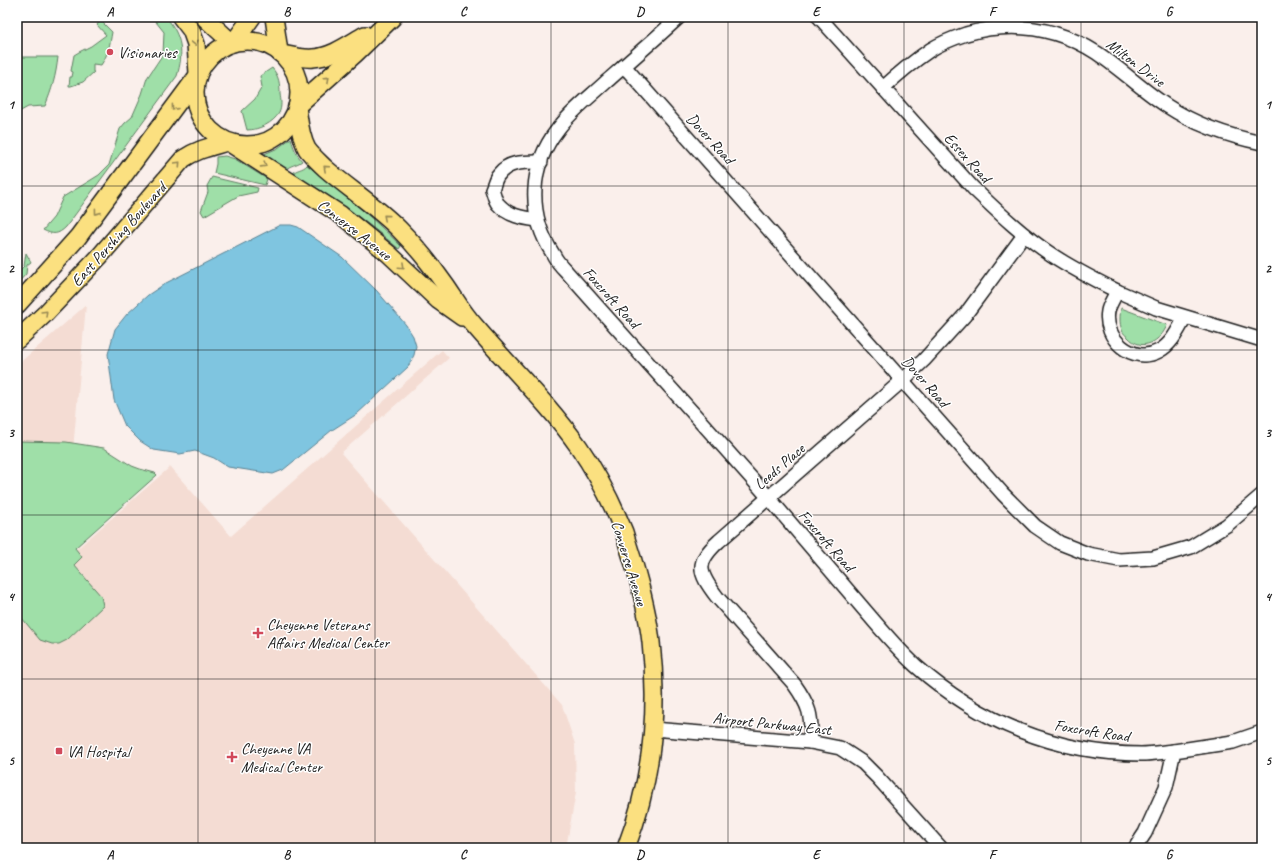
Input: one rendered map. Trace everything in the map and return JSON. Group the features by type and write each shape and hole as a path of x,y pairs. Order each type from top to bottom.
{"main road":[{"path":"181,17 191,30 196,44 198,75"},
{"path":"204,17 233,42 252,17"},
{"path":"274,17 281,53"},
{"name":"East Pershing Boulevard","path":"281,53 305,58 314,58 329,54 348,45 391,19"},
{"name":"East Pershing Boulevard","path":"298,106 391,19"},
{"name":"East Pershing Boulevard","path":"233,42 257,42 268,45 281,53 291,65 297,78 299,96 298,106 294,117 281,133 272,139 252,146 241,146 229,143 217,137 201,120 194,99 194,88 204,63 212,54 233,42"},
{"name":"East Pershing Boulevard","path":"17,305 78,237 198,75"},
{"name":"Converse Avenue","path":"298,106 302,138 308,150 334,176 380,212 404,234 425,258 472,323 555,416 579,448 605,492 624,533 642,594 651,641 653,677 653,729 651,750 635,826 626,848"},
{"name":"East Pershing Boulevard","path":"17,340 46,313 93,263 183,159 198,150 229,143"},
{"name":"Converse Avenue","path":"229,143 341,215 389,254 438,300 472,323"}],"street":[{"name":"Foxcroft Road","path":"679,17 577,109 558,128 546,147 536,178 534,201 537,220 543,237 553,255 566,271 768,498 900,650 942,687 973,708 1004,724 1036,737 1067,746 1101,752 1142,754 1174,751 1233,742 1262,732"},
{"name":"Essex Road","path":"819,17 973,188 1024,235 1052,255 1116,292 1185,318 1262,340"},
{"name":"Milton Drive","path":"883,88 904,69 931,49 955,38 984,29 1008,27 1032,28 1055,33 1077,42 1096,53 1166,106 1194,121 1219,132 1262,143"},
{"name":"Dover Road","path":"624,66 1003,494 1034,526 1060,543 1088,554 1119,560 1153,558 1191,547 1227,526 1262,495"},
{"path":"537,220 520,218 507,212 498,204 492,189 498,175 508,166 523,162 541,162"},
{"name":"Leeds Place","path":"810,742 812,727 809,711 804,697 707,584 703,574 702,563 708,551 924,360 965,315 1024,235"},
{"path":"1116,292 1108,311 1109,327 1116,342 1131,354 1144,356 1159,351 1172,340 1185,318"},
{"name":"Airport Parkway East","path":"653,729 810,742 840,748 863,763 878,776 941,848"},
{"path":"1135,848 1145,833 1166,787 1174,751"}],"shaded area":[{"name":"Cheyenne Veterans Affairs Medical Center","path":"86,305 63,561 170,467 231,536 442,350 449,358 341,453 562,705 575,744 576,792 566,848 17,848 17,365"}],"green space":[{"path":"152,17 166,17 178,38 181,52 177,76 66,227 58,233 50,233 43,230 54,217 63,197 99,175 109,165 120,129 132,117 147,78 163,54 164,32"},
{"path":"99,22 102,22 112,32 105,57 101,65 93,64 94,72 83,82 69,86 70,77 72,77 73,72 71,71 74,55 91,46 106,35 97,25"},
{"path":"17,57 58,57 50,94 45,106 28,107 17,113"},
{"path":"272,68 278,77 281,104 280,111 273,120 265,125 256,129 247,130 242,111 255,99 262,87 260,76"},
{"path":"291,138 295,150 302,161 285,170 262,155 278,148"},
{"path":"225,156 235,159 267,179 265,185 214,173 216,157"},
{"path":"307,165 344,194 379,225 401,246 399,249 348,209 292,174"},
{"path":"212,177 258,188 257,192 238,196 204,216 201,211 208,192 207,186"},
{"path":"26,253 31,262 27,265 26,274 17,284 17,273 24,266"},
{"path":"1121,308 1167,325 1160,336 1150,343 1139,344 1133,342 1122,331 1120,322"},
{"path":"17,441 66,442 104,448 132,466 155,473 157,475 75,548 82,557 74,565 101,596 103,606 67,640 59,644 52,644 40,640 17,612"}],"water":[{"path":"280,225 291,225 298,227 342,257 377,291 406,325 413,336 416,346 414,355 408,367 357,414 332,430 283,470 273,474 228,467 214,458 195,451 180,454 154,450 140,441 125,426 114,400 108,354 115,329 127,314 148,295 166,283"}],"place":[{"name":"Visionaries","path":"110,52"},
{"name":"Cheyenne Veterans Affairs Medical Center","path":"258,633"},
{"name":"VA Hospital","path":"59,751"},
{"name":"Cheyenne VA Medical Center","path":"232,757"}]}
